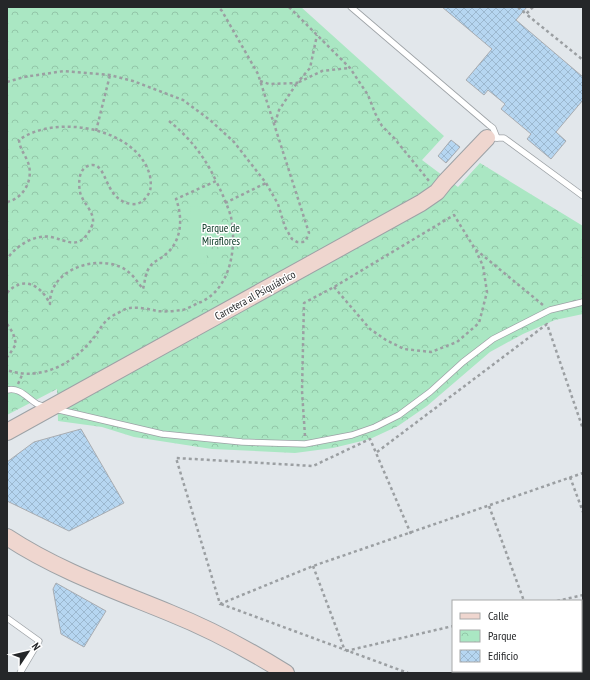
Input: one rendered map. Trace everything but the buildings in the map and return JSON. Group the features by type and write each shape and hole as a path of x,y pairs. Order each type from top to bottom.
{"street":[{"name":"Carretera al Psiquiátrico","path":"7,432 421,204 437,192 445,182 492,138"},
{"path":"7,537 49,561 86,579 209,631 266,660 286,673"}],"lane":[{"path":"351,7 489,125 492,128 492,138 504,138 583,196"},
{"path":"7,390 16,390 24,393 38,404 51,408 162,434 242,442 305,444 352,435 375,427 399,415 430,392 463,362 493,339 550,310 583,302"},
{"path":"7,618 39,641 20,673"}],"path":[{"path":"7,82 24,77 64,71 110,75 133,81 183,100 210,120 234,142 266,183 278,204 292,239 297,242 303,242 306,240 309,233 258,74 222,10 218,7"},
{"path":"289,7 350,68 368,95 382,126 394,138 430,182"},
{"path":"518,7 583,60"},
{"path":"526,14 533,7"},
{"path":"274,124 279,110 297,83 310,68 317,35"},
{"path":"260,81 269,84 297,83 322,71 350,68"},
{"path":"96,130 110,75"},
{"path":"7,370 17,373 38,373 59,368 91,342 102,324 112,316 130,308 159,311 184,310 211,297 226,278 233,252 231,217 216,181 206,162 186,136 169,121"},
{"path":"7,202 17,198 24,192 29,182 30,174 28,161 21,151 19,140 39,131 59,126 75,126 96,130 130,146 141,156 148,171 151,183 151,190 147,197 141,202 135,204 121,201 116,197 110,187 102,169 97,165 85,167 81,171 80,192 94,222 85,237 79,242 72,243 49,236 30,239 16,248 7,259"},
{"path":"7,293 19,284 32,284 44,292 50,304 51,293 62,277 86,263 97,262 118,266 126,270 144,289 145,278 152,263 167,254 176,240 181,221 180,210 176,199 216,181"},
{"path":"225,204 266,183"},
{"path":"305,444 302,391 304,303 334,287 454,215 475,249 483,266 486,292 479,323 457,342 431,352 404,349 370,330 334,287"},
{"path":"475,249 550,310"},
{"path":"7,324 13,333 16,344 7,357"},
{"path":"377,452 547,324 583,429"},
{"path":"220,604 176,458 313,466 370,438 411,534"},
{"path":"220,604 313,566 411,534 583,473"},
{"path":"570,477 583,512"},
{"path":"489,506 524,600"},
{"path":"313,566 345,651"},
{"path":"561,600 583,595"},
{"path":"220,604 408,673"},
{"path":"345,651 452,626"}],"green space":[{"name":"Parque de Miraflores","path":"7,7 301,7 444,136 422,160 458,187 480,163 583,226 583,314 555,320 523,334 490,352 427,406 398,426 370,439 333,448 295,453 212,449 134,437 102,427 58,421 57,389 7,415"},
{"path":"191,206 211,208 206,264 187,262"}]}
